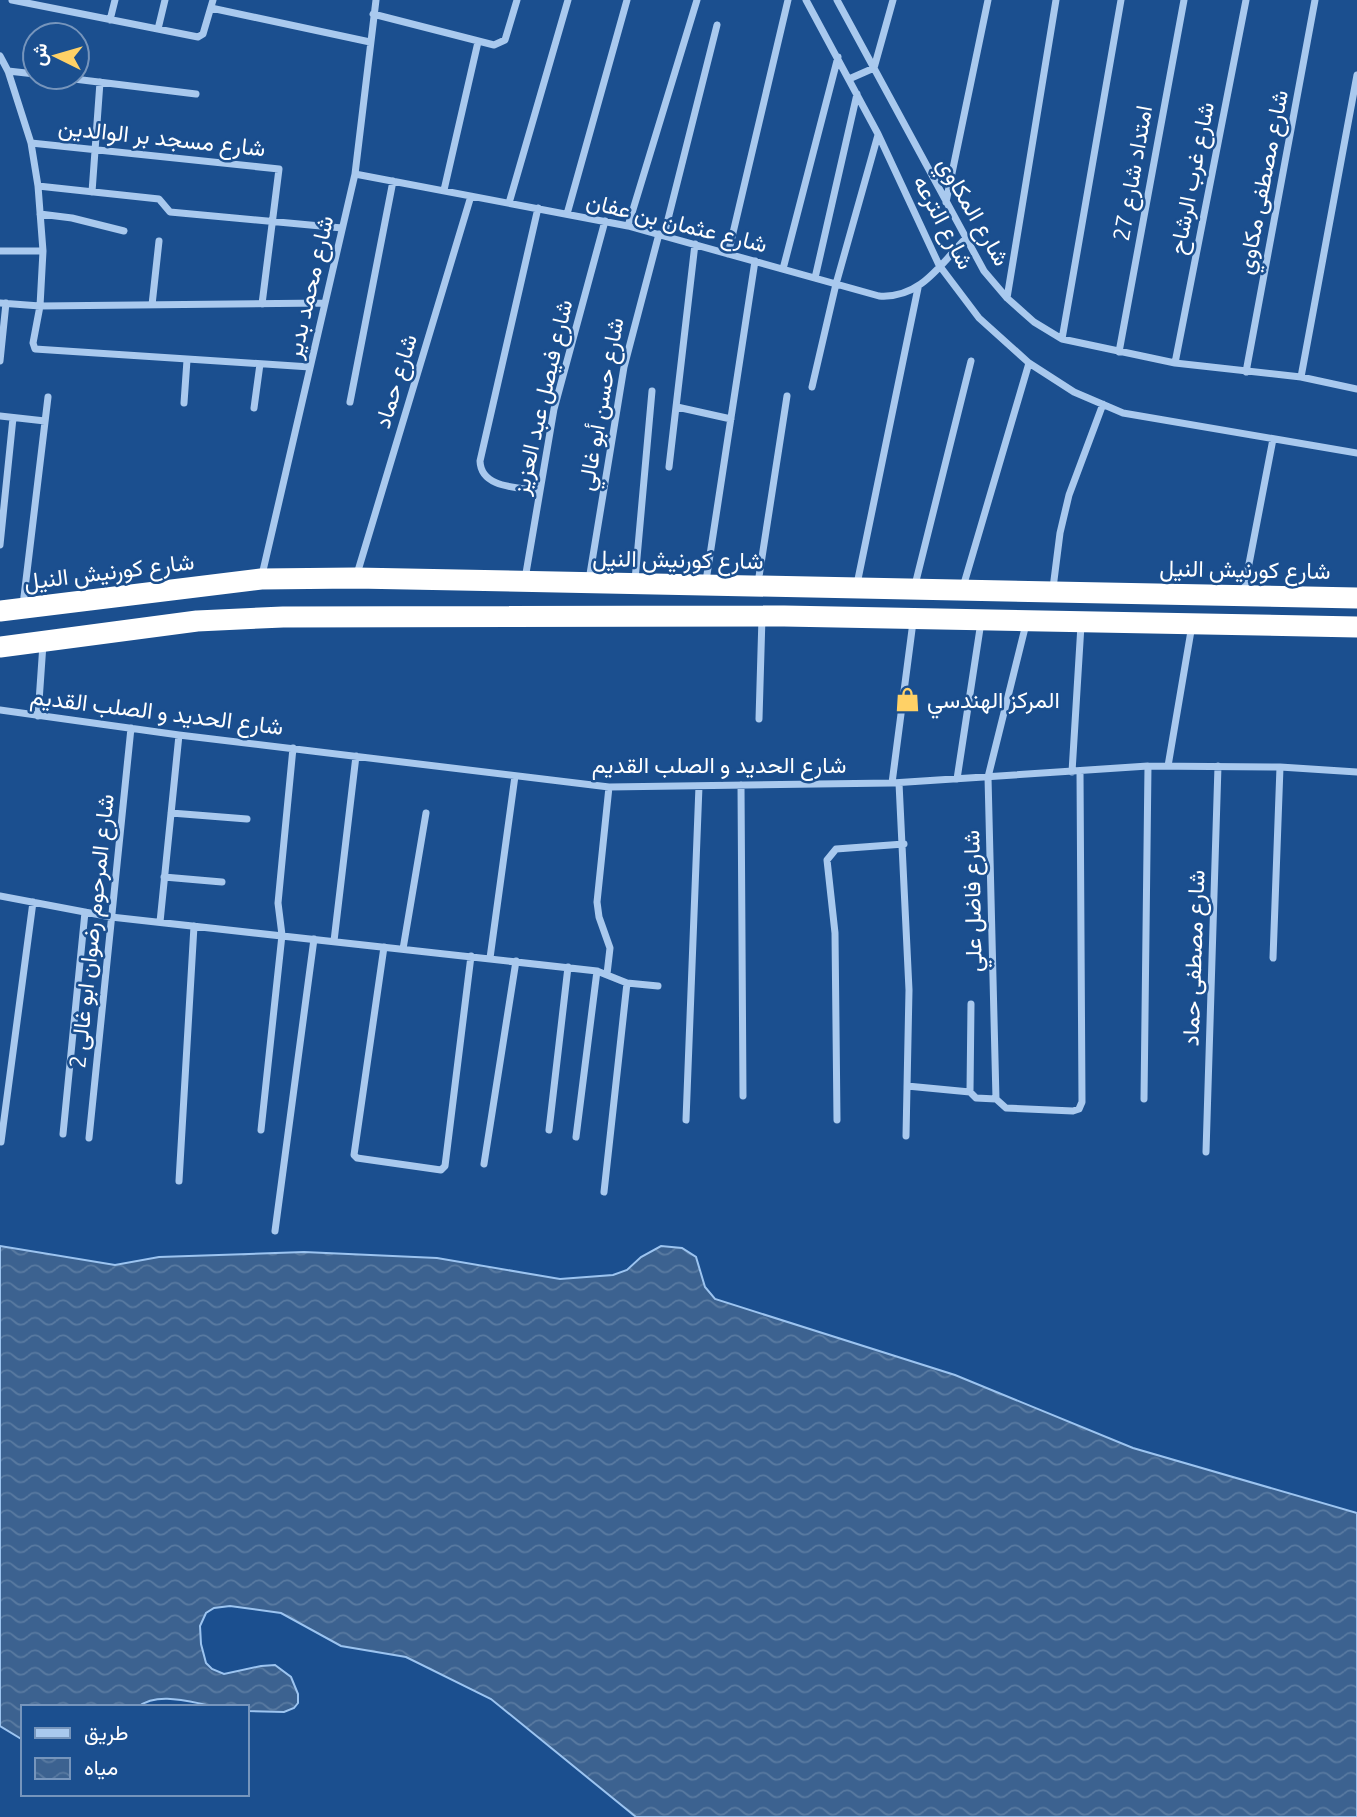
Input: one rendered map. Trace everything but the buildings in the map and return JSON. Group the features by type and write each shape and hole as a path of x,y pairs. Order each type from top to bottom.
{"highway":[{"name":"شارع كورنيش النيل","path":"0,611 261,579 356,578 1357,598"},
{"path":"784,616 785,587"},
{"path":"0,647 197,621 283,617 784,616 1357,626"}],"street":[{"path":"12,0 201,36 212,4 370,42"},
{"path":"62,10 64,0"},
{"path":"110,20 115,0"},
{"path":"158,29 165,0"},
{"name":"شارع محمد بدير","path":"261,579 355,173 376,0"},
{"path":"373,14 494,45 505,40 517,0"},
{"path":"509,203 568,0"},
{"path":"567,214 627,0"},
{"path":"628,226 697,0"},
{"path":"728,254 788,0"},
{"name":"شارع المكاوي","path":"837,0 984,271 1006,298 1034,322 1062,339 1119,352 1175,363 1301,377 1357,389"},
{"path":"849,79 874,68 893,0"},
{"path":"946,203 988,0"},
{"path":"1006,298 1056,0"},
{"path":"1062,339 1121,0"},
{"name":"امتداد شارع 27","path":"1119,352 1184,0"},
{"name":"شارع غرب الرشاح","path":"1175,363 1246,0"},
{"name":"شارع مصطفى مكاوي","path":"1246,372 1315,0"},
{"name":"شارع الترعه","path":"808,1 878,134 939,265 979,318 1028,363 1074,392 1123,413 1357,453"},
{"name":"شارع حسن أبو غالي","path":"588,584 624,367 717,24"},
{"path":"444,190 478,42"},
{"path":"0,56 8,71 30,143 38,186 43,251 40,306 33,343 37,351 310,367"},
{"path":"783,269 838,57"},
{"path":"8,71 21,72"},
{"path":"1301,377 1357,75"},
{"path":"91,81 196,94"},
{"path":"92,192 100,82"},
{"path":"815,278 857,93"},
{"path":"812,387 836,284 878,134"},
{"name":"شارع مسجد بر الوالدين","path":"30,143 276,168 279,171 262,304"},
{"name":"شارع عثمان بن عفان","path":"355,173 628,226 879,296 893,297 918,288"},
{"path":"350,402 393,181"},
{"path":"38,186 159,199 170,212 342,228"},
{"name":"شارع حماد","path":"356,578 471,196"},
{"path":"538,208 480,466 489,481 540,491"},
{"path":"40,214 72,218 124,231"},
{"name":"شارع فيصل عبد العزيز","path":"524,582 554,409 604,221"},
{"path":"856,588 918,288 966,238"},
{"path":"152,305 159,242"},
{"path":"670,467 695,244"},
{"path":"0,251 43,251"},
{"path":"705,585 755,261"},
{"path":"0,361 3,303 40,306 325,303"},
{"path":"184,403 187,360"},
{"path":"914,589 971,361"},
{"path":"962,590 1028,363"},
{"path":"254,408 260,364"},
{"path":"634,584 652,391"},
{"path":"23,608 48,397"},
{"path":"758,586 787,397"},
{"path":"1052,592 1060,533 1069,495 1103,404"},
{"path":"677,407 731,419"},
{"path":"0,416 46,421"},
{"path":"0,545 13,418"},
{"path":"1243,595 1273,439"},
{"path":"759,719 762,617"},
{"path":"906,1136 909,990 904,844 896,783 913,618"},
{"path":"957,779 981,618"},
{"name":"شارع فاضل علي","path":"996,1099 988,777 1028,619"},
{"path":"907,1086 970,1092 976,1098 996,1099 1006,1108 1079,1109 1083,1095 1076,771 1082,621"},
{"path":"1168,766 1192,623"},
{"path":"38,716 44,640"},
{"name":"شارع الحديد و الصلب القديم","path":"0,710 178,735 610,787 896,783 1148,766 1280,767 1357,772"},
{"name":"شارع المرحوم رضوان ابو غالى 2","path":"89,1138 131,728"},
{"path":"160,922 178,735"},
{"path":"261,1130 282,935 278,903 293,748"},
{"path":"334,941 356,756"},
{"path":"1144,1099 1148,766"},
{"name":"شارع مصطفى حماد","path":"1206,1152 1218,766"},
{"path":"1273,958 1280,767"},
{"path":"490,958 515,776"},
{"path":"741,785 743,1096"},
{"path":"685,1119 699,786"},
{"path":"607,974 610,948 599,917 597,902 610,787"},
{"path":"171,813 247,819"},
{"path":"403,949 426,813"},
{"path":"837,1119 835,933 827,860 836,849 904,844"},
{"path":"164,877 222,882"},
{"path":"0,896 111,917 597,971 627,983 658,986"},
{"path":"1,1142 33,902"},
{"path":"63,1134 85,912"},
{"path":"179,1181 194,926"},
{"path":"275,1231 314,939"},
{"path":"384,947 354,1155 357,1158 441,1170 445,1166 471,956"},
{"path":"484,1164 516,961"},
{"path":"549,1130 568,968"},
{"path":"576,1137 597,971"},
{"path":"604,1192 627,983"},
{"path":"970,1092 971,1004"}],"water":[{"path":"0,1246 115,1265 159,1257 304,1252 437,1258 560,1279 613,1275 627,1270 641,1257 661,1246 682,1248 696,1257 705,1287 715,1299 955,1375 1133,1448 1357,1513 1357,1817 636,1817 491,1699 406,1657 341,1646 281,1613 230,1606 214,1608 206,1613 200,1626 206,1663 224,1674 275,1665 291,1677 298,1694 298,1703 294,1708 284,1712 248,1711 248,1705 209,1705 167,1699 156,1699 142,1705 21,1705 21,1739 0,1726"}],"place":[{"name":"المركز الهندسي","path":"907,699"}]}
